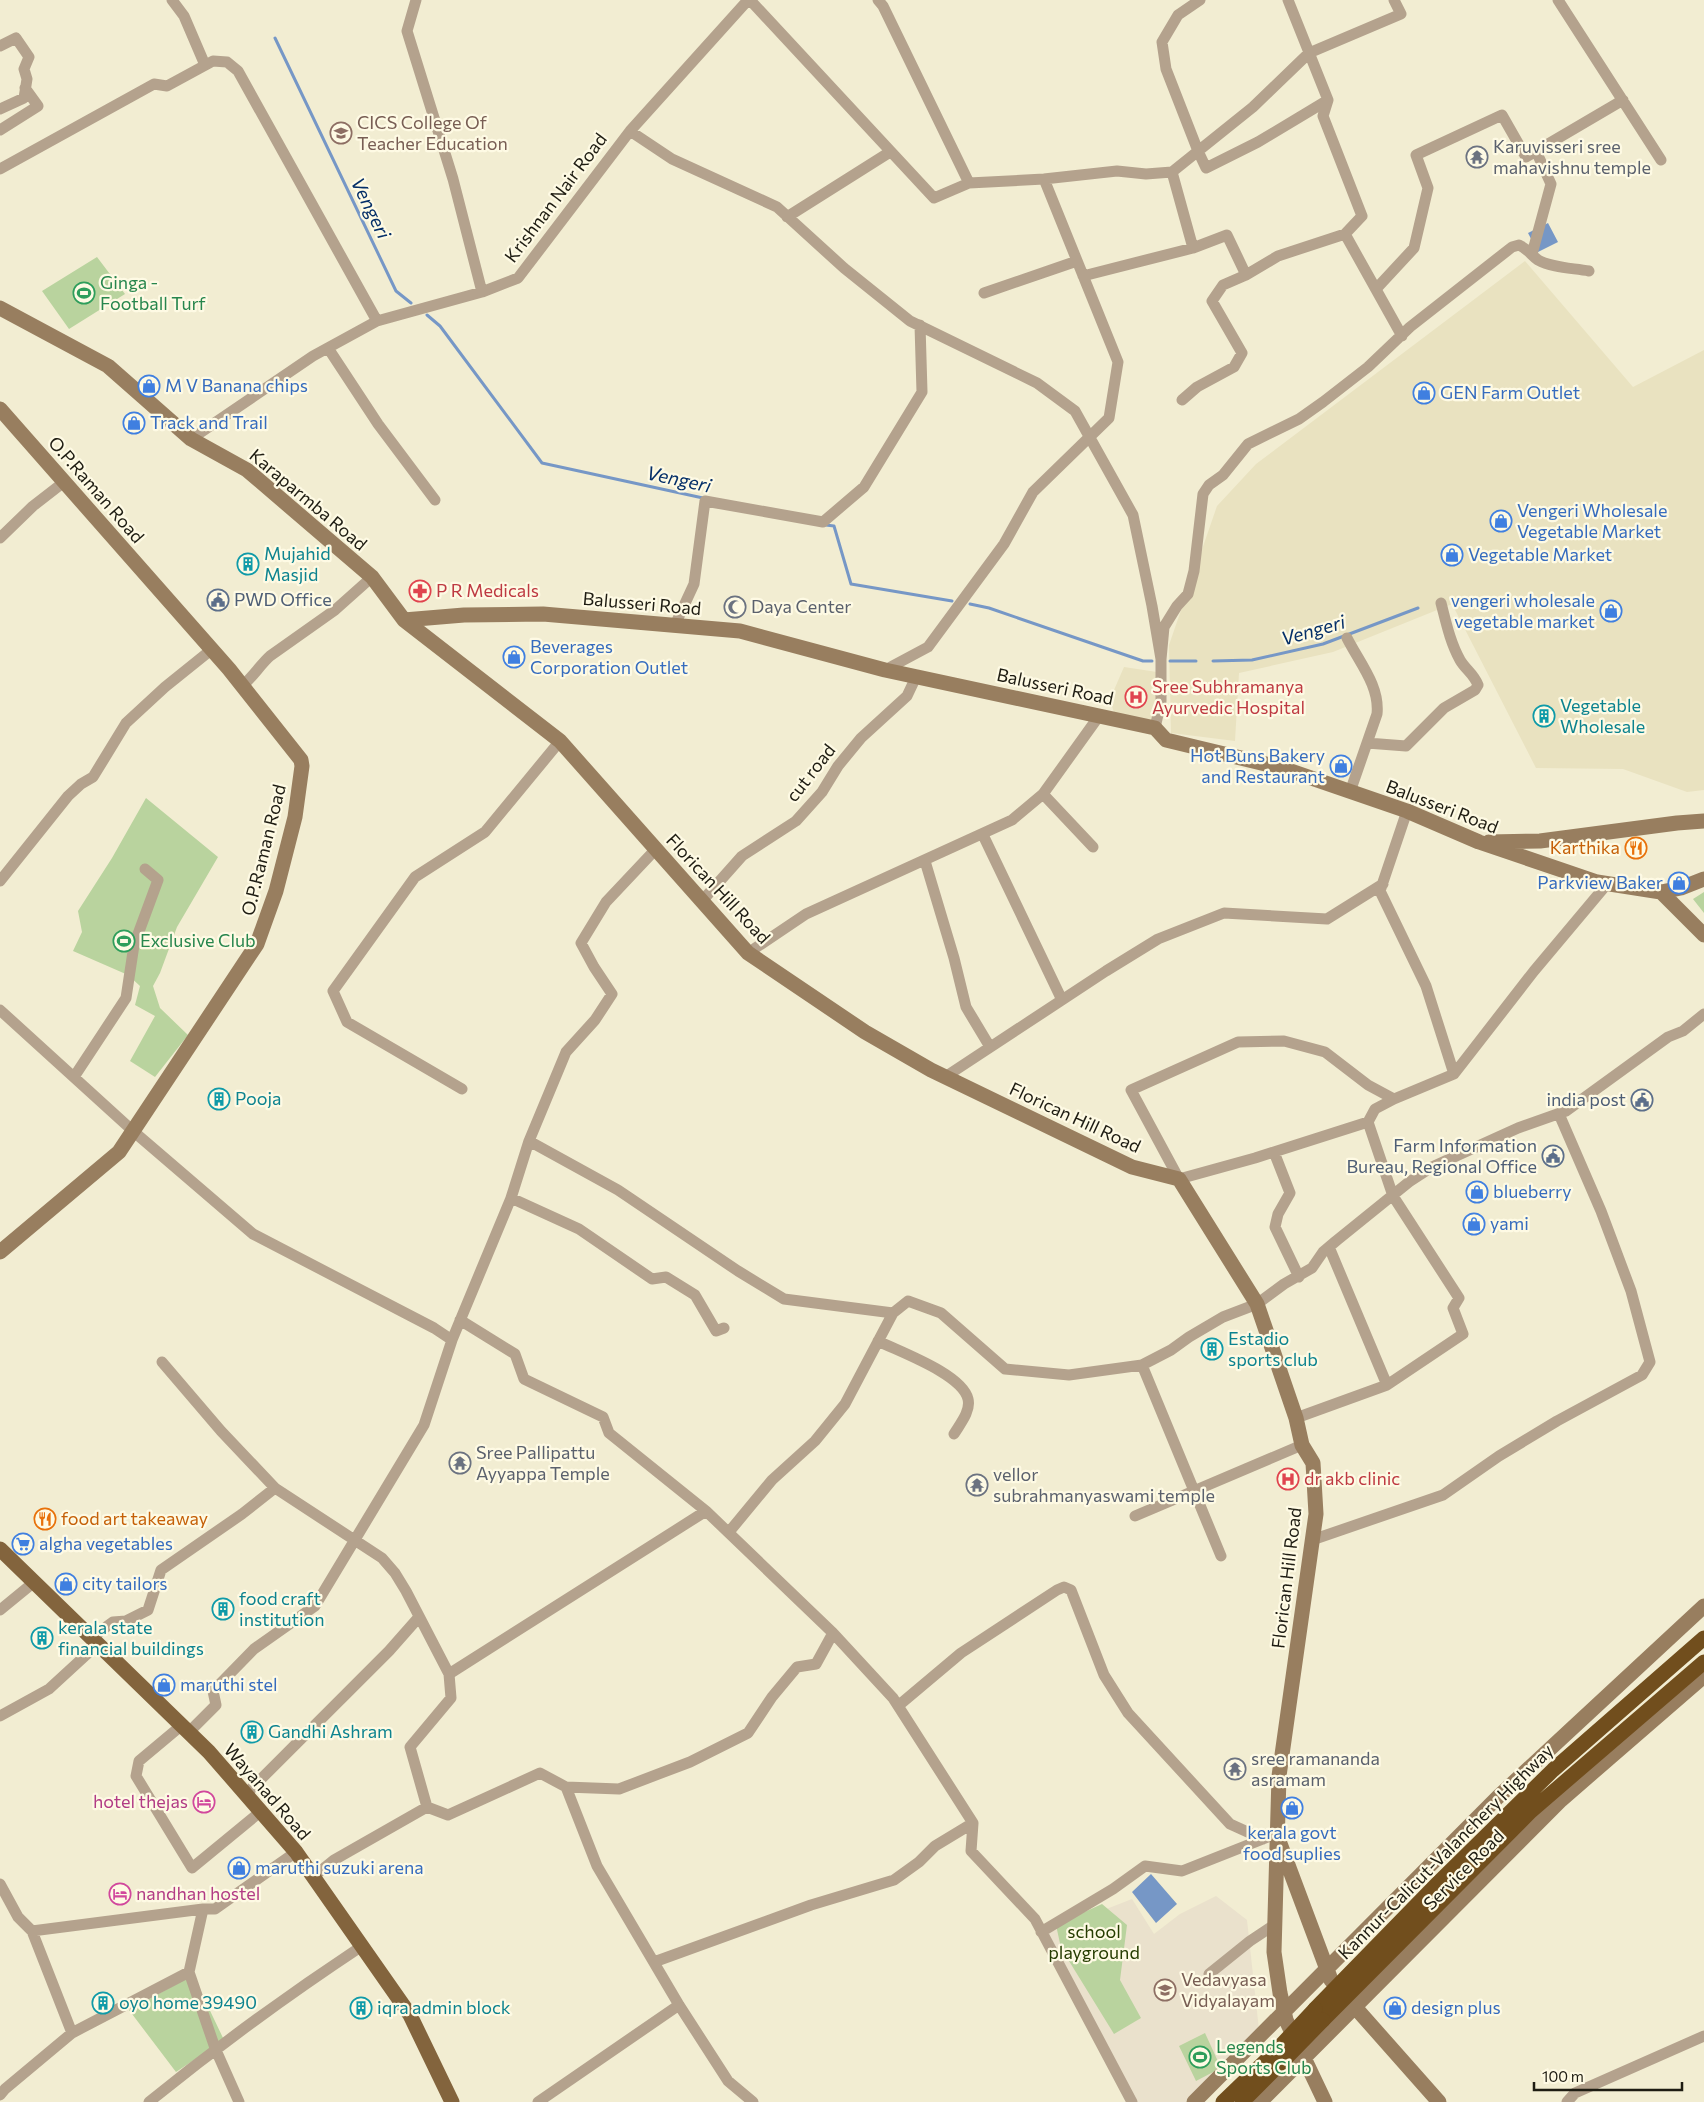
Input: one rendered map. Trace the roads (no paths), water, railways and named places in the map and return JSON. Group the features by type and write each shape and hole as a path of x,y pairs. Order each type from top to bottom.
{"highway":[{"name":"Kannur-Calicut-Valanchery Highway","path":"1223,2102 1279,2056 1319,2015 1345,1997 1437,1884 1553,1770 1704,1638"},
{"path":"1345,1997 1531,1811 1704,1662"},
{"path":"1242,2102 1279,2056"}],"main road":[{"name":"Wayanad Road","path":"0,1549 185,1729 296,1852 410,2015 452,2102"}],"street":[{"path":"172,0 184,16 192,39 205,66"},
{"path":"416,0 408,31 453,179 482,292"},
{"path":"749,0 934,198 969,183 1044,179 1117,171 1146,174 1172,172 1253,107 1310,54 1401,14 1394,0"},
{"name":"Krishnan Nair Road","path":"191,439 328,348 377,321 482,292 518,278 630,131 749,0"},
{"path":"878,0 888,14 969,183"},
{"path":"1200,0 1178,15 1162,42 1166,69 1206,168 1258,142 1328,100"},
{"path":"1182,400 1197,387 1234,367 1242,353 1212,301 1223,285 1246,275 1278,256 1345,234 1362,216 1323,116 1328,100 1288,0"},
{"path":"1558,0 1661,160"},
{"path":"0,46 16,38 29,57 24,69 27,79 24,98 0,109"},
{"path":"0,169 154,84 167,86 213,61 227,62 238,71 377,321"},
{"path":"0,130 38,106 25,88"},
{"path":"1376,289 1414,248 1428,188 1416,155 1502,115 1526,157 1623,100"},
{"path":"630,131 672,159 777,207 844,268 910,321 1037,383 1075,411 1133,515 1161,659"},
{"path":"1532,254 1551,184 1536,151"},
{"path":"787,217 890,152"},
{"path":"1172,172 1193,248"},
{"path":"885,670 928,647 1004,544 1032,492 1089,435 1109,418 1118,362 1044,179"},
{"path":"1345,234 1402,336"},
{"path":"1083,276 1193,248 1227,236 1246,275"},
{"path":"1155,728 1161,701 1161,659 1164,627 1177,606 1188,594 1192,579 1203,494 1209,485 1223,475 1248,444 1307,413 1368,368 1402,336 1512,248 1519,245 1528,248 1537,260 1556,266 1589,271"},
{"path":"984,293 1077,261"},
{"name":"Karaparmba Road","path":"0,308 108,366 191,439 247,470 372,577 404,620"},
{"path":"675,625 694,584 706,501 823,522 864,486 922,392 920,325"},
{"path":"328,348 378,424 435,500"},
{"name":"O.P.Raman Road","path":"0,409 242,686 300,760 302,774 295,817 276,891 258,944 119,1152 0,1252"},
{"path":"0,538 34,506 64,482"},
{"path":"242,686 270,656 335,610 372,577"},
{"path":"1367,743 1406,746 1436,715 1475,690 1478,685 1475,678 1461,662 1453,646 1441,603"},
{"name":"Balusseri Road","path":"404,620 464,615 543,614 740,631 885,670 1155,728 1166,740 1282,768 1407,811 1479,842 1597,882 1661,892 1681,888 1704,879"},
{"name":"Florican Hill Road","path":"404,620 560,740 655,850 748,953 865,1032 945,1077 1132,1167 1179,1179 1257,1304 1296,1418 1302,1445 1312,1463 1316,1514 1270,1836 1274,1952 1284,2013 1325,2102"},
{"path":"1347,638 1374,688 1378,702 1377,714 1350,792"},
{"path":"0,881 68,796 81,784 93,777 126,723 165,687 211,650"},
{"name":"cut road","path":"702,901 742,856 796,820 822,792 838,766 862,738 907,696 916,676"},
{"path":"748,953 806,914 983,835 1012,820 1043,794 1099,716"},
{"path":"462,1089 347,1022 333,991 415,877 485,832 560,740"},
{"path":"1043,794 1093,847"},
{"path":"1407,811 1380,891 1426,986 1454,1074"},
{"path":"1479,842 1540,841 1704,821"},
{"path":"983,835 1062,1000"},
{"path":"260,1812 192,1868 136,1776 140,1761 216,1705 213,1691 254,1648 315,1606 424,1426 452,1340 511,1198 529,1141 566,1052 595,1020 612,994 581,943 606,902 655,850"},
{"path":"925,861 954,958 966,1006 990,1047"},
{"path":"74,1077 126,998 134,945 158,880 145,869"},
{"path":"945,1077 1158,939 1224,913 1327,919 1383,884"},
{"path":"1394,1099 1368,1085 1325,1052 1284,1041 1238,1042 1131,1090 1179,1179 1274,1152 1368,1122 1375,1109 1454,1074 1534,972 1607,884"},
{"path":"1661,892 1704,935"},
{"path":"0,1010 133,1131 253,1234 434,1328 452,1340"},
{"path":"729,1532 772,1480 815,1441 846,1404 893,1313 908,1301 941,1313 1005,1369 1069,1375 1142,1365 1171,1350 1223,1317 1257,1304 1284,1284 1299,1277 1312,1268 1329,1247 1432,1167 1518,1128 1566,1112 1668,1037 1683,1031 1704,1014"},
{"path":"1312,1540 1443,1495 1499,1456 1557,1420 1642,1375 1650,1362 1631,1291 1601,1211 1560,1114"},
{"path":"1296,1418 1386,1385 1463,1334 1452,1308 1459,1298 1393,1196 1368,1122"},
{"path":"529,1141 618,1190 738,1272 784,1300 893,1313"},
{"path":"1274,1152 1290,1193 1278,1214 1276,1227 1299,1277"},
{"path":"511,1198 579,1228 652,1279 666,1278 674,1282 695,1295 716,1331 724,1328"},
{"path":"1329,1247 1386,1385"},
{"path":"460,1320 515,1354 524,1379 603,1417 609,1433 706,1511 729,1532 833,1633 893,1698 973,1823 971,1851 1034,1919 1132,2102"},
{"path":"878,1341 951,1377 962,1386 968,1399 967,1412 954,1434"},
{"path":"162,1362 220,1431 275,1488 382,1558 395,1573 449,1674 451,1698 410,1747 427,1807"},
{"path":"1142,1365 1221,1556"},
{"path":"1135,1516 1302,1445"},
{"path":"0,1716 49,1689 113,1622 126,1621 148,1610 161,1570 242,1514 275,1488"},
{"path":"449,1674 706,1511"},
{"path":"0,1610 33,1583"},
{"path":"898,1706 961,1653 1064,1587 1071,1590 1104,1675 1128,1713 1230,1824 1270,1836"},
{"path":"1194,2102 1498,1797 1704,1606"},
{"path":"245,1795 389,1651 419,1616"},
{"path":"427,1807 448,1815 540,1773 566,1787 619,1788 690,1762 748,1733 772,1697 797,1667 816,1664 833,1633"},
{"name":"Service Road","path":"1260,2102 1304,2058 1345,1997 1561,1800 1704,1676"},
{"path":"566,1787 597,1866 679,2005 728,2080 753,2102"},
{"path":"313,1877 334,1860 427,1807"},
{"path":"654,1962 811,1905 894,1880 919,1862 935,1846 973,1823"},
{"path":"1041,1932 1113,1889 1145,1866 1182,1871 1270,1836"},
{"path":"1270,1836 1326,1968 1345,1997 1439,2102"},
{"path":"32,1931 215,1909 296,1852"},
{"path":"0,1884 18,1917 32,1931 72,2033"},
{"path":"203,1909 189,1972 215,2048 239,2102"},
{"path":"1208,1974 1274,1925"},
{"path":"149,2102 215,2048 284,1998 362,1946"},
{"path":"0,2096 5,2089 72,2033 189,1972"},
{"path":"538,2102 679,2005"},
{"path":"1567,2102 1576,2093 1704,2036"}],"water":[{"path":"1548,223 1558,242 1538,252 1528,233"},
{"path":"1151,1874 1177,1904 1156,1923 1132,1892"}],"waterway":[{"name":"Vengeri","path":"275,38 396,291 411,303"},
{"name":"Vengeri","path":"427,315 440,326 542,463 703,498"},
{"name":"Vengeri","path":"826,525 834,526 851,584 952,601"},
{"name":"Vengeri","path":"970,604 989,608 1143,661 1152,661"},
{"name":"Vengeri","path":"1213,661 1252,660 1323,644 1418,608"},
{"path":"1170,661 1196,661"}],"place":[{"name":"CICS College Of Teacher Education","path":"341,133"},
{"name":"Karuvisseri sree mahavishnu temple","path":"1477,157"},
{"name":"Ginga - Football Turf","path":"84,293"},
{"name":"M V Banana chips","path":"149,386"},
{"name":"GEN Farm Outlet","path":"1424,393"},
{"name":"Track and Trail","path":"134,423"},
{"name":"Vengeri Wholesale Vegetable Market","path":"1501,521"},
{"name":"Vegetable Market","path":"1452,555"},
{"name":"Mujahid Masjid","path":"248,564"},
{"name":"P R Medicals","path":"420,591"},
{"name":"PWD Office","path":"218,600"},
{"name":"Daya Center","path":"735,607"},
{"name":"vengeri wholesale vegetable market","path":"1611,611"},
{"name":"Beverages Corporation Outlet","path":"514,657"},
{"name":"Sree Subhramanya Ayurvedic Hospital","path":"1136,697"},
{"name":"Vegetable Wholesale","path":"1544,716"},
{"name":"Hot Buns Bakery and Restaurant","path":"1341,766"},
{"name":"Karthika","path":"1636,848"},
{"name":"Parkview Baker","path":"1679,883"},
{"name":"Exclusive Club","path":"124,941"},
{"name":"Pooja","path":"219,1099"},
{"name":"india post","path":"1642,1100"},
{"name":"Farm Information Bureau, Regional Office","path":"1553,1156"},
{"name":"blueberry","path":"1477,1192"},
{"name":"yami","path":"1474,1224"},
{"name":"Estadio sports club","path":"1212,1349"},
{"name":"Sree Pallipattu Ayyappa Temple","path":"460,1463"},
{"name":"dr akb clinic","path":"1288,1479"},
{"name":"vellor subrahmanyaswami temple","path":"977,1485"},
{"name":"food art takeaway","path":"45,1519"},
{"name":"algha vegetables","path":"23,1544"},
{"name":"city tailors","path":"66,1584"},
{"name":"food craft institution","path":"223,1609"},
{"name":"kerala state financial buildings","path":"42,1638"},
{"name":"maruthi stel","path":"164,1685"},
{"name":"Gandhi Ashram","path":"252,1732"},
{"name":"sree ramananda asramam","path":"1235,1769"},
{"name":"hotel thejas","path":"204,1802"},
{"name":"kerala govt food suplies","path":"1292,1808"},
{"name":"maruthi suzuki arena","path":"239,1868"},
{"name":"nandhan hostel","path":"120,1894"},
{"name":"Vedavyasa Vidyalayam","path":"1165,1990"},
{"name":"oyo home 39490","path":"103,2003"},
{"name":"iqra admin block","path":"361,2008"},
{"name":"design plus","path":"1395,2008"},
{"name":"Legends Sports Club","path":"1200,2057"}],"park label":[{"name":"school playground","path":"1094,1942"}]}
